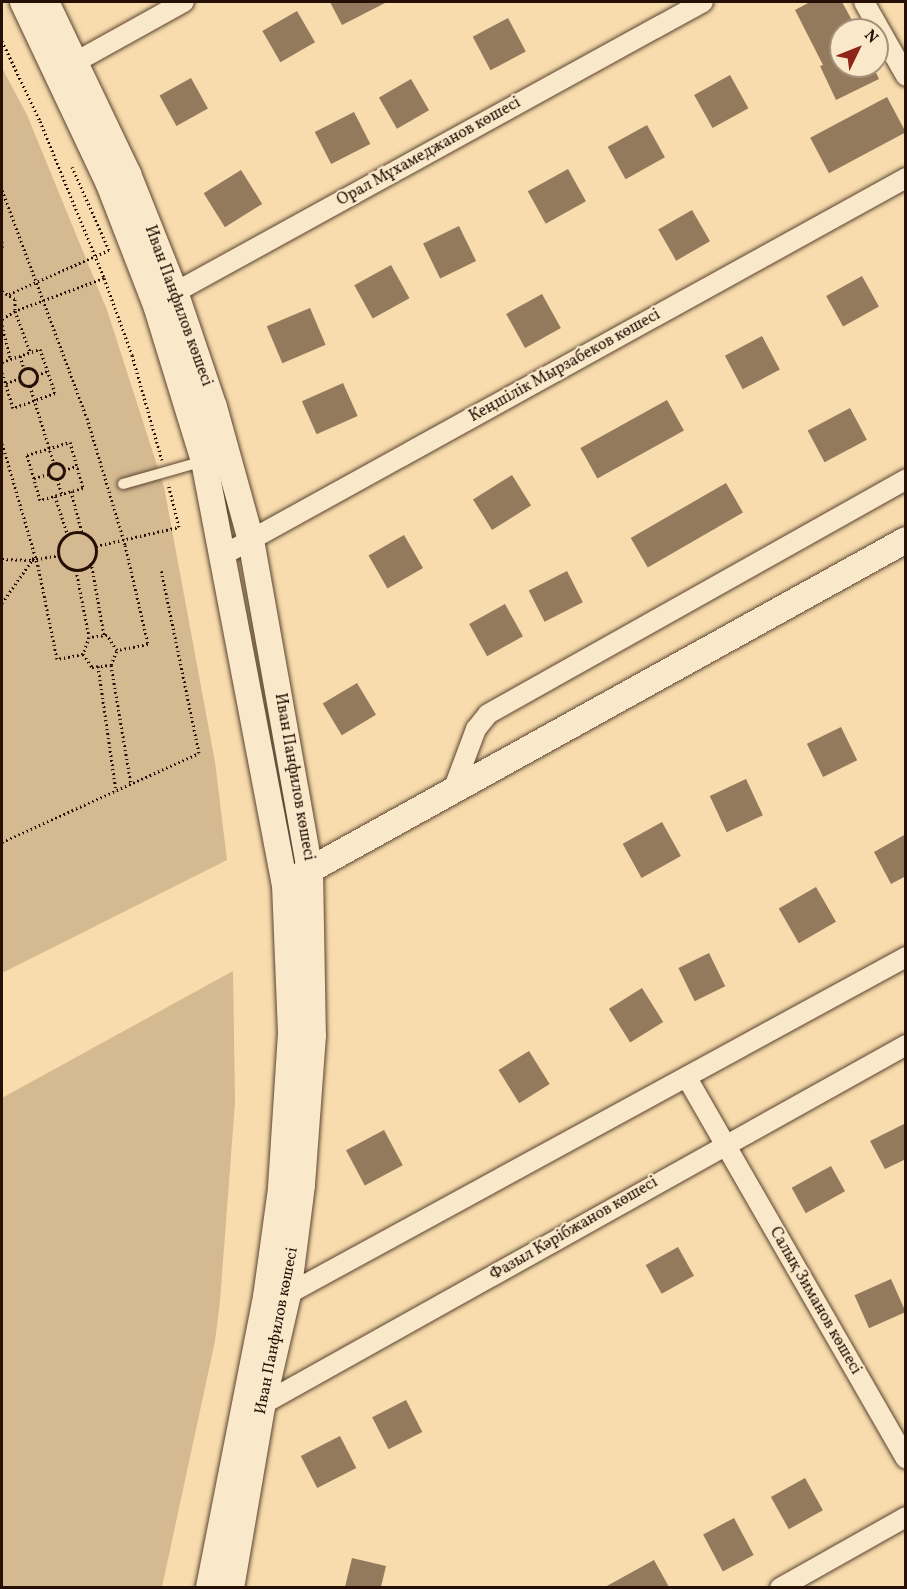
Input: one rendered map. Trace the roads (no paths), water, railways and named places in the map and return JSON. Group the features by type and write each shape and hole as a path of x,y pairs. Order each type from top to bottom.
{"street":[{"name":"Иван Панфилов көшесі","path":"23,2 68,67"},
{"name":"Иван Панфилов көшесі","path":"46,2 68,67 165,297 251,540 310,870 313,1035 302,1185 253,1410 209,1587"},
{"path":"68,67 184,2"},
{"name":"Орал Мұхамеджанов көшесі","path":"165,297 703,2"},
{"path":"864,2 906,76"},
{"name":"Кеңшілік Мырзабеков көшесі","path":"225,554 906,178"},
{"name":"Иван Панфилов көшесі","path":"165,297 225,554 285,884 291,1033 280,1189 277,1296"},
{"path":"452,793 472,738 488,714 906,479"},
{"path":"285,884 906,540"},
{"path":"277,1296 687,1078 906,957"},
{"name":"Фазыл Кәрібжанов көшесі","path":"253,1410 725,1143 906,1045"},
{"name":"Салық Зиманов көшесі","path":"687,1078 906,1459"},
{"name":"Иван Панфилов көшесі","path":"231,1587 253,1410"},
{"path":"780,1587 906,1517"}],"lane":[{"path":"123,484 204,461"}]}
